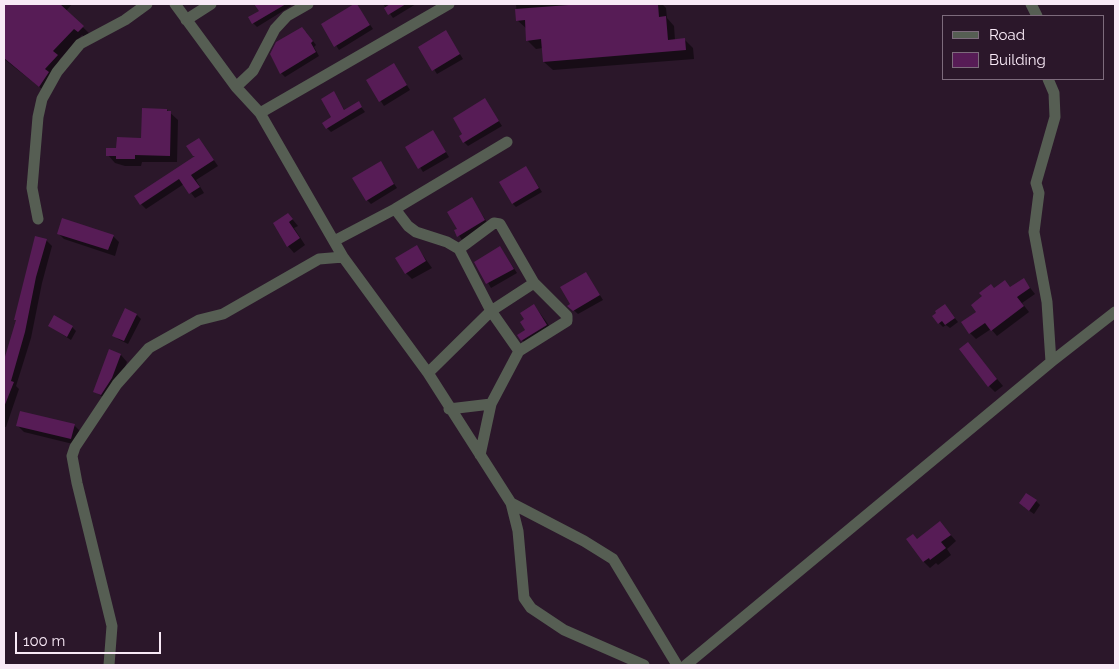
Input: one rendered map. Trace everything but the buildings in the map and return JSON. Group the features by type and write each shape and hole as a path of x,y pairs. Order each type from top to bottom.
{"street":[{"path":"38,219 32,188 38,117 42,99 56,72 80,44 126,20 148,4"},
{"path":"175,4 236,87 260,113 343,257 428,373 511,503 518,531 524,598 531,608 564,630 644,665"},
{"path":"186,20 211,4"},
{"path":"236,87 253,71 261,58 265,46 287,16 308,4"},
{"path":"260,113 449,4"},
{"path":"1031,4 1037,15"},
{"path":"1048,80 1054,93 1055,117 1036,183 1039,193 1034,232 1047,302 1051,362"},
{"path":"334,241 395,209 507,142"},
{"path":"395,209 408,226 416,232 447,242 459,249 491,311 519,351"},
{"path":"459,249 494,223 500,224 534,283 567,316 567,320 519,351 491,404 480,455"},
{"path":"109,665 112,626 77,483 72,456 75,447 117,384 149,348 199,320 223,314 319,259 343,257"},
{"path":"428,373 491,311 534,283"},
{"path":"686,665 1051,362 1115,312"},
{"path":"450,409 491,404"},
{"path":"511,503 584,541 613,560 677,665"}]}
